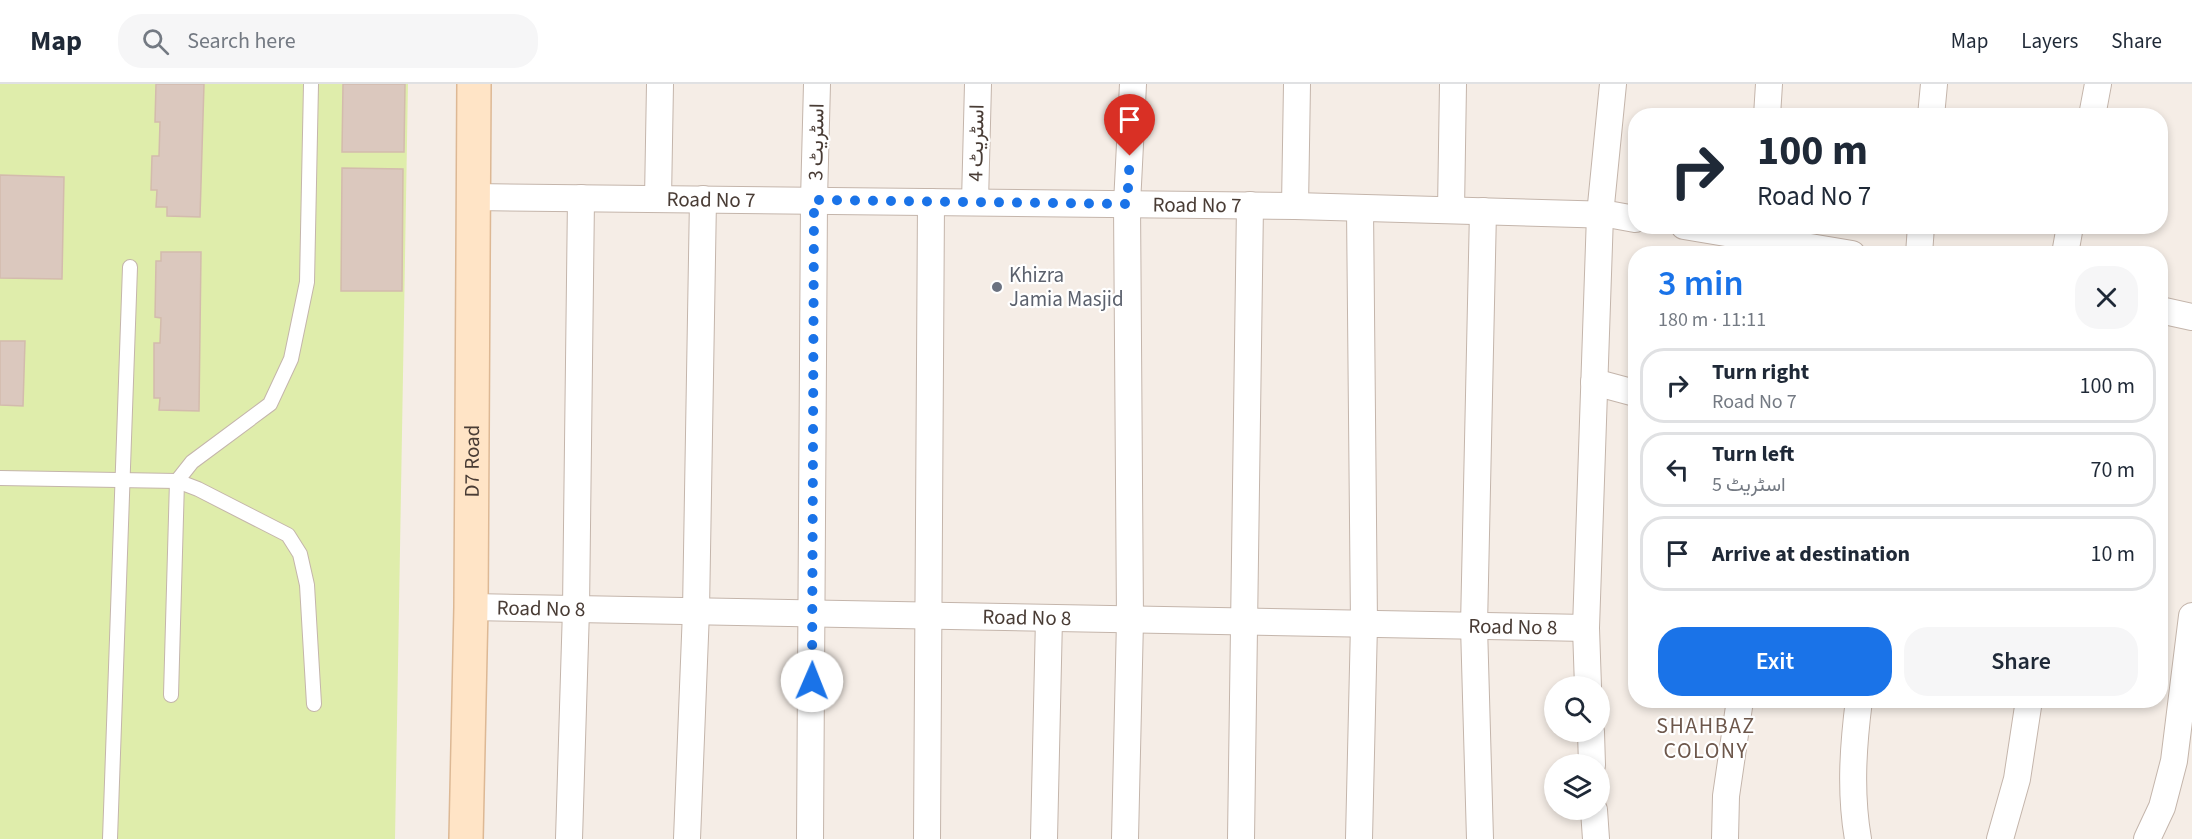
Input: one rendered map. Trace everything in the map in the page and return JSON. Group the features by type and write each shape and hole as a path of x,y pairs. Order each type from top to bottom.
{"street":[{"name":"D7 Road","path":"466,839 471,607 474,84"},
{"path":"658,199 660,84"},
{"name":"اسٹریٹ 3","path":"810,839 814,200 817,84"},
{"name":"اسٹریٹ 4","path":"975,202 978,84"},
{"path":"1125,839 1130,620 1127,204 1133,84"},
{"path":"1295,206 1297,84"},
{"path":"1451,210 1454,84"},
{"path":"1588,676 1586,628 1600,215 1613,84"},
{"path":"1768,108 1769,84"},
{"path":"1932,108 1934,84"},
{"path":"2094,108 2098,84"},
{"name":"Road No 7","path":"473,197 1295,206 1600,215 1628,218"},
{"path":"569,839 576,609 581,198"},
{"path":"687,839 696,612 703,199"},
{"path":"927,839 930,202"},
{"path":"1241,839 1250,206"},
{"path":"1359,839 1364,624 1360,208"},
{"path":"1480,839 1474,626 1483,212"},
{"path":"1765,234 1817,246"},
{"path":"2168,312 2192,317"},
{"path":"1594,382 1628,391"},
{"name":"Road No 8","path":"471,607 1586,628"},
{"path":"2147,839 2162,807 2174,761 2192,616"},
{"path":"1044,839 1049,618"},
{"path":"1725,839 1726,796 1739,708"},
{"path":"1858,708 1854,741 1853,808 1858,839"},
{"path":"2000,839 2017,778 2029,708"},
{"path":"1595,820 1596,839"}],"lane":[{"path":"171,695 177,481 192,462 270,404 291,359 307,282 311,84"},
{"path":"110,839 130,267"},
{"path":"0,478 177,481 198,489 288,536 300,554 307,585 314,704"}],"green space":[{"path":"0,84 408,84 395,839 0,839"}],"building":[{"path":"156,84 204,84 200,217 167,216 167,207 156,207 157,190 151,190 152,156 159,156 160,122 155,122"},
{"path":"343,84 405,84 404,152 342,152"},
{"path":"342,168 403,169 402,291 341,291"},
{"path":"0,175 64,177 62,279 0,278"},
{"path":"161,252 201,252 199,411 159,410 160,398 154,398 154,343 160,343 161,318 155,317 156,261 161,261"},
{"path":"0,341 25,341 23,406 0,405"}],"place":[{"name":"Khizra Jamia Masjid","path":"997,287"}],"district":[{"name":"SHAHBAZ COLONY","path":"1706,738"}],"route":[{"path":"812,681 814,200 1127,204 1130,156"}]}
